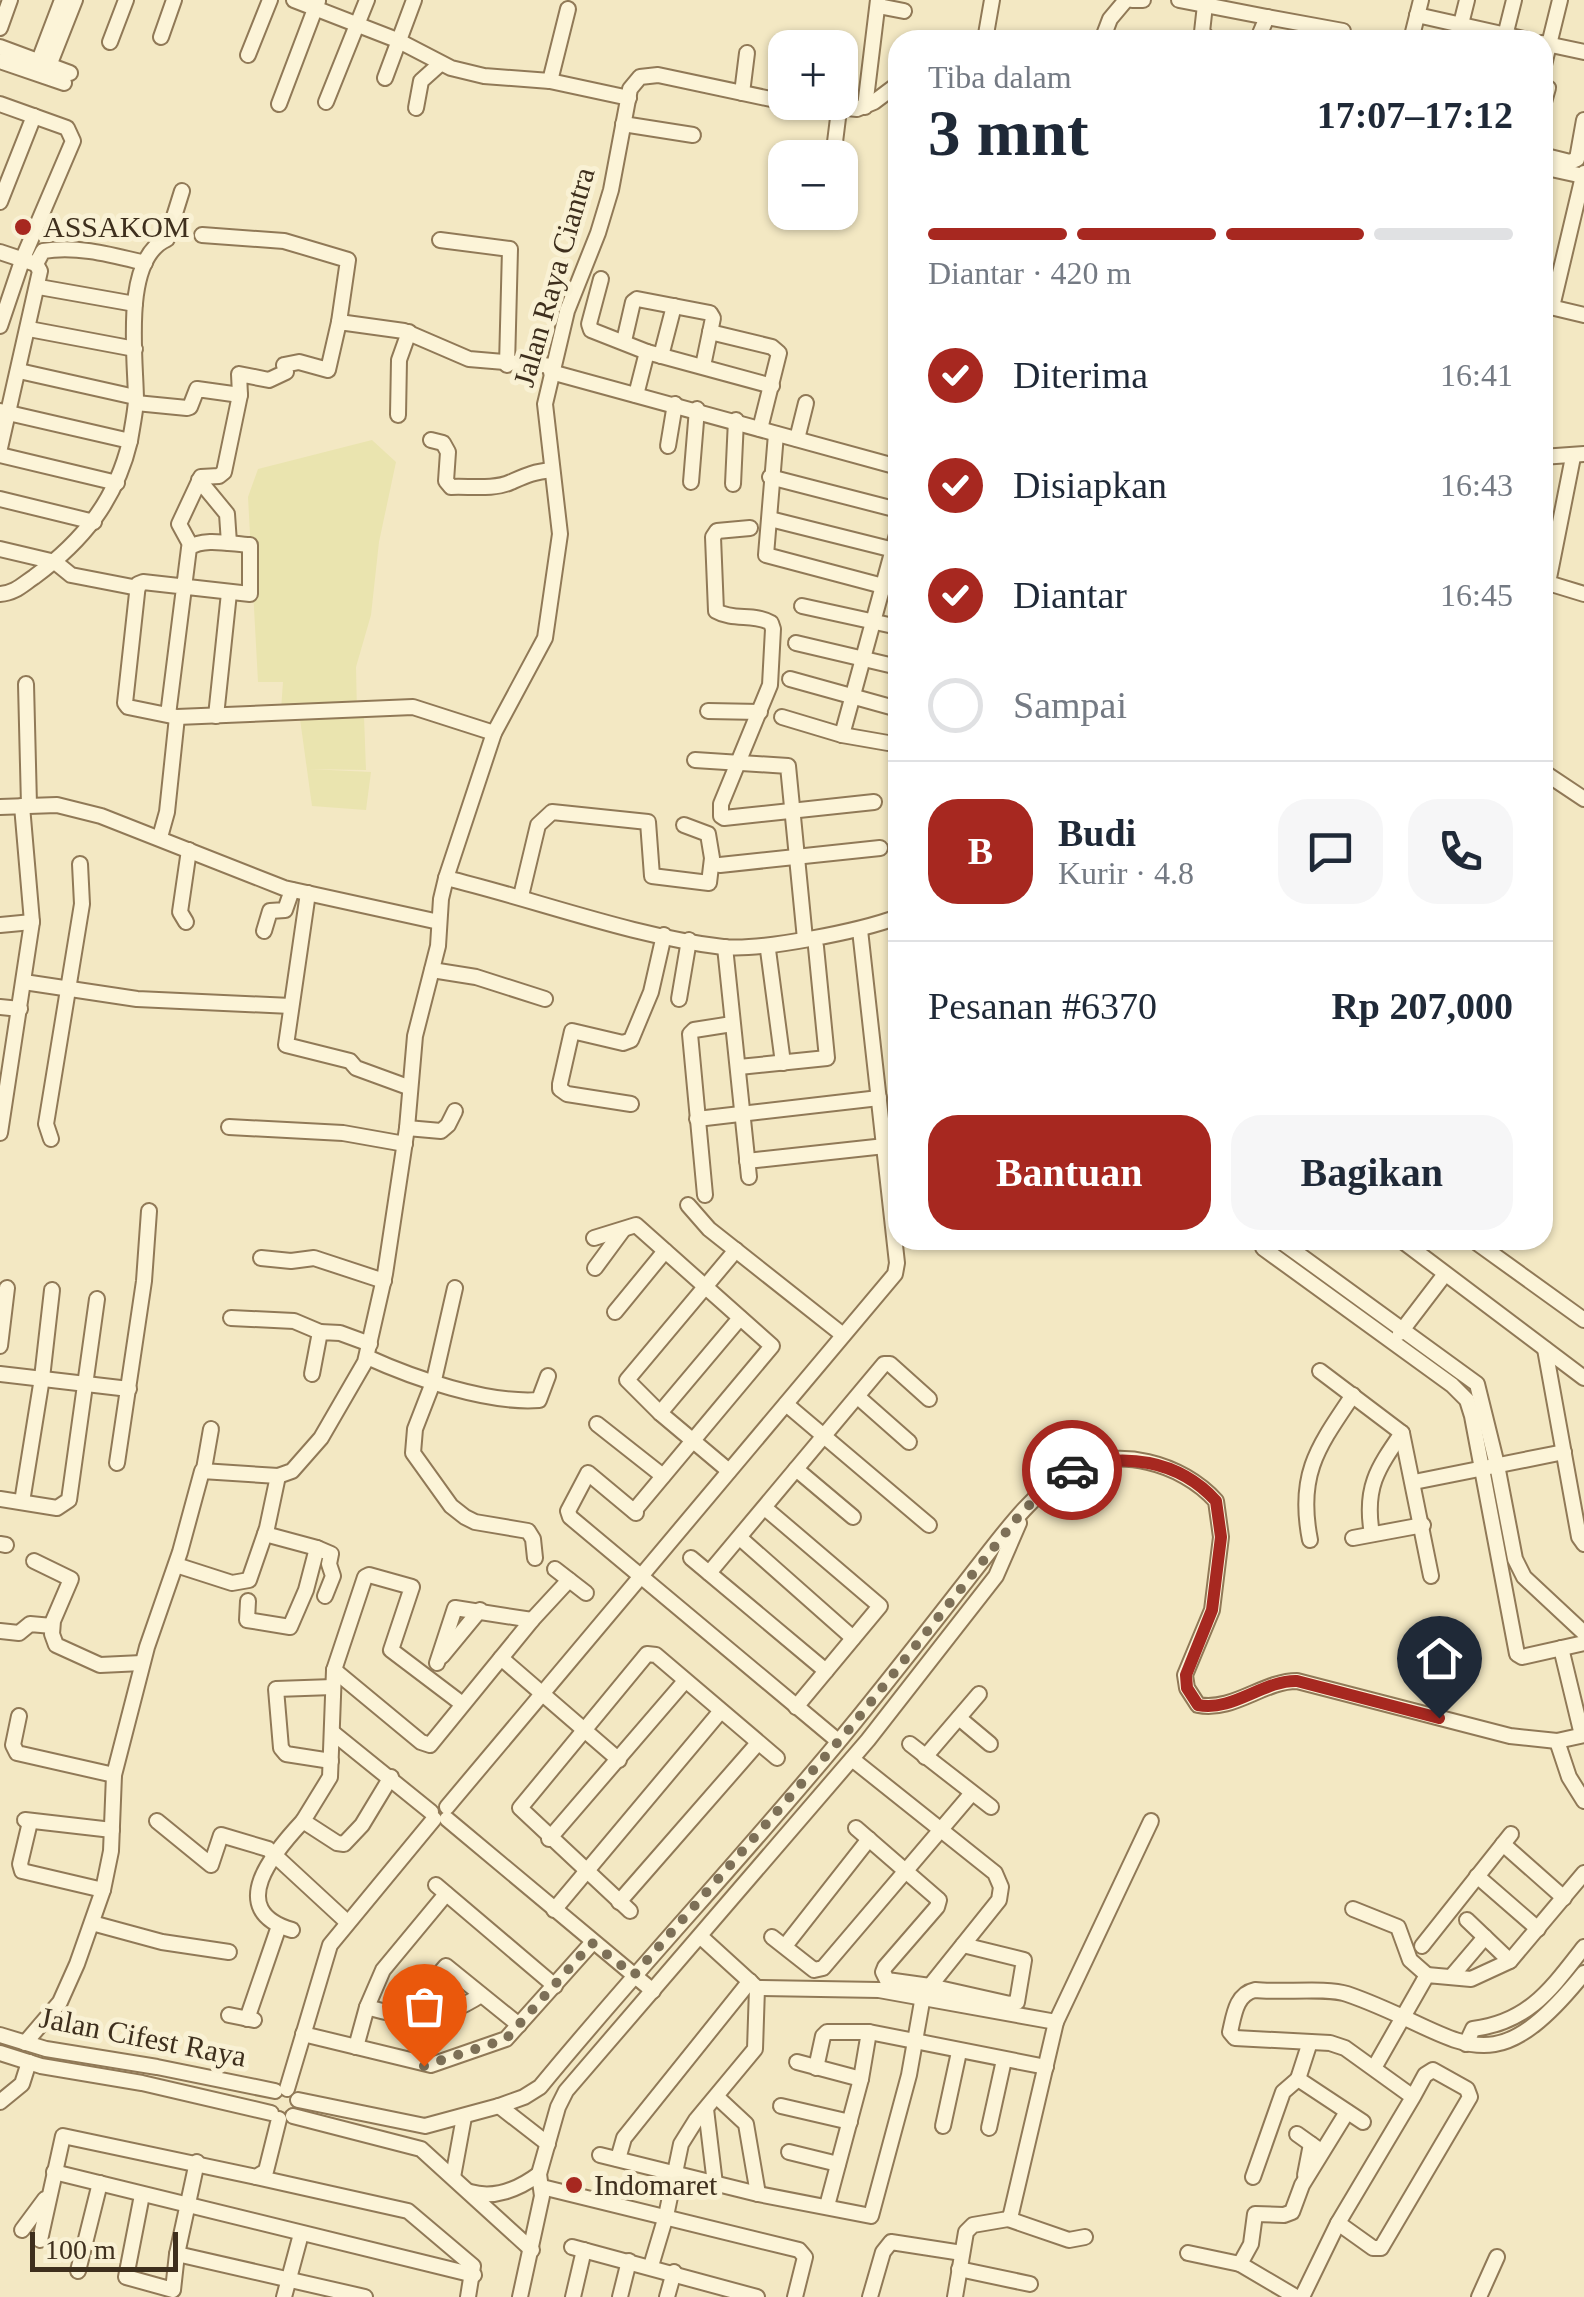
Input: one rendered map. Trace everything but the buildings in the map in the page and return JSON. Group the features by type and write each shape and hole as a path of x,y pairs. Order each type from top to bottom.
{"street":[{"path":"0,28 10,0"},
{"path":"42,69 62,0"},
{"path":"42,69 76,0"},
{"path":"110,42 126,0"},
{"path":"161,37 174,0"},
{"path":"248,55 270,0"},
{"path":"294,0 316,4 440,64 484,76 550,81 628,98 636,80 647,75 680,78 768,98"},
{"path":"326,102 367,0"},
{"path":"384,78 414,0"},
{"path":"987,30 992,0"},
{"path":"1106,30 1110,19 1135,0"},
{"path":"1179,0 1338,30"},
{"path":"1460,30 1466,0"},
{"path":"1507,30 1514,0"},
{"path":"1550,30 1560,0"},
{"path":"865,107 878,3 904,11"},
{"path":"279,104 316,4"},
{"path":"1202,30 1205,6"},
{"path":"550,81 568,8"},
{"path":"1419,8 1454,30"},
{"path":"1261,30 1266,16"},
{"path":"1553,45 1584,52"},
{"path":"742,93 746,53"},
{"path":"1,60 67,78"},
{"path":"416,108 421,80 440,64"},
{"path":"858,108 888,91"},
{"name":"Jalan Raya Ciantra","path":"278,1476 298,1466 320,1438 368,1350 384,1280 406,1136 415,1036 438,946 446,878 494,733 545,638 560,534 545,404 573,292 606,208 628,98"},
{"path":"0,104 68,128 73,141 30,261 0,324"},
{"path":"0,202 34,116"},
{"path":"1553,158 1572,162 1576,159 1584,120"},
{"path":"623,124 694,135"},
{"path":"1553,169 1584,174 1553,285"},
{"path":"0,594 14,591 55,562 94,522 117,483 130,440 136,400 135,304 144,263 154,247 167,239 182,192"},
{"path":"160,837 168,812 172,716 190,546 179,524 199,480 224,472 240,395 240,374 269,380 286,372 284,365 291,362 328,370 348,260 284,241 202,236"},
{"path":"440,240 510,249 507,364"},
{"path":"30,261 44,251 63,249 144,263"},
{"path":"0,252 30,261 40,271 19,371 4,412 0,452 117,483"},
{"path":"601,279 589,328 654,354 772,386"},
{"path":"39,287 135,304"},
{"path":"624,341 634,300 644,298 712,315 704,366"},
{"path":"636,395 674,306"},
{"path":"1553,307 1584,315"},
{"path":"339,322 409,332 461,356 552,369 888,464"},
{"path":"29,330 135,349"},
{"path":"398,415 399,360 409,332"},
{"path":"710,332 778,350 780,356 772,386 768,431 768,556 888,587"},
{"path":"19,371 136,400 186,408 197,389 240,395"},
{"path":"797,439 806,403"},
{"path":"668,446 675,404"},
{"path":"691,482 697,409"},
{"path":"4,412 130,440"},
{"path":"733,484 736,420"},
{"path":"431,440 443,442 447,450 446,482 450,486 489,486 512,482 521,474 552,470"},
{"path":"1553,454 1578,456 1553,562"},
{"path":"770,477 888,507"},
{"path":"199,480 226,514 229,544"},
{"path":"0,500 94,522"},
{"path":"770,519 888,548"},
{"path":"750,528 720,530 713,535 716,611 722,615 763,618 773,626 771,678 721,804 722,817 874,802"},
{"path":"190,546 197,542 250,546 250,594 143,582 138,588 125,703 131,709 172,716 216,716 413,707 494,733"},
{"path":"0,549 55,562 71,575 138,588"},
{"path":"1553,585 1584,594"},
{"path":"216,716 229,592"},
{"path":"842,735 872,620 888,592"},
{"path":"802,606 888,624"},
{"path":"796,643 888,664"},
{"path":"790,679 888,706"},
{"path":"0,1133 32,922 25,805 26,684"},
{"path":"708,711 760,712"},
{"path":"782,716 842,735 888,743"},
{"path":"695,760 788,766 797,857 827,1058 740,1067"},
{"path":"1553,778 1584,799"},
{"path":"0,807 77,810 160,837 292,890 439,922"},
{"path":"521,896 538,825 552,812 645,821 650,826 652,876 709,883 712,858 708,834 684,826"},
{"path":"720,865 880,848"},
{"path":"186,922 180,912 188,850"},
{"path":"50,1139 46,1124 82,904 80,864"},
{"path":"446,878 724,947 810,943 888,920"},
{"path":"264,931 270,910 285,910 292,890"},
{"path":"308,894 287,1046 350,1061 356,1068 408,1087"},
{"path":"0,925 32,922"},
{"path":"860,930 888,1159"},
{"path":"631,1104 568,1094 560,1089 560,1084 573,1031 623,1044 632,1040 651,992 664,935"},
{"path":"679,999 689,940"},
{"path":"724,947 749,1178"},
{"path":"768,950 783,1063"},
{"path":"432,970 476,977 545,999"},
{"path":"24,982 137,999 291,1006"},
{"path":"0,1007 20,1009"},
{"path":"706,1195 690,1034 732,1024"},
{"path":"697,1119 879,1098"},
{"path":"228,1126 406,1136 442,1130 455,1110"},
{"path":"747,1161 884,1146"},
{"path":"688,1205 709,1229 843,1335"},
{"path":"117,1463 130,1389 150,1211"},
{"path":"594,1238 636,1225 772,1347 635,1512 588,1473 568,1512 570,1517 838,1740"},
{"path":"596,1268 624,1230"},
{"path":"729,1471 631,1387 627,1378 736,1250"},
{"path":"281,2116 268,2105 287,2094 323,1958 347,1922 843,1335 896,1269 896,1250"},
{"path":"1265,1250 1477,1384 1503,1589 1518,1656 1584,1643"},
{"path":"1292,1250 1398,1335"},
{"path":"1414,1250 1584,1378"},
{"path":"1487,1250 1584,1320"},
{"path":"615,1312 665,1251"},
{"path":"262,1258 314,1258 384,1280"},
{"path":"1398,1335 1446,1274"},
{"path":"0,1346 7,1288"},
{"path":"455,1288 434,1380 414,1429 415,1460 433,1478 451,1506 465,1517 528,1531 535,1558"},
{"path":"22,1502 52,1290"},
{"path":"0,1499 56,1508 69,1500 97,1299"},
{"path":"231,1318 294,1321 320,1332 340,1332 368,1350 434,1380 495,1398 532,1401 542,1397 548,1376"},
{"path":"660,1413 740,1318"},
{"path":"312,1374 320,1332"},
{"path":"1545,1349 1584,1544"},
{"path":"709,1573 888,1364 929,1399"},
{"path":"1320,1371 1402,1432 1431,1576"},
{"path":"0,1374 130,1389"},
{"path":"1310,1540 1306,1508 1314,1455 1353,1396"},
{"path":"858,1397 909,1442"},
{"path":"786,1404 929,1525"},
{"path":"597,1424 663,1476"},
{"path":"25,2043 60,2002 92,1923 112,1830 114,1775 142,1663 176,1565 212,1429"},
{"path":"1372,1534 1368,1504 1373,1480 1402,1432"},
{"path":"1414,1482 1564,1452"},
{"path":"532,2250 453,2177 464,2116 524,2098 540,2087 851,1727 1022,1512 1074,1469 1124,1460 1163,1466 1185,1476 1216,1501 1220,1547 1210,1618 1186,1675 1187,1688 1198,1705 1216,1705 1282,1682 1297,1681 1510,1736 1557,1741 1583,1735 1561,1648"},
{"path":"1489,1466 1515,1560 1524,1578 1584,1633"},
{"path":"176,1565 232,1583 245,1583 258,1564 278,1476 204,1470"},
{"path":"796,1470 853,1518"},
{"path":"1574,1498 1584,1485"},
{"path":"766,1508 879,1604 879,1609 796,1707"},
{"path":"520,2297 532,2250 548,2144 566,2091 868,1740 996,1576 1006,1561 1022,1512"},
{"path":"1353,1538 1422,1525"},
{"path":"265,1534 331,1554 333,1576 325,1596"},
{"path":"740,1538 854,1638"},
{"path":"248,1601 247,1620 290,1627 306,1590 317,1548"},
{"path":"691,1558 826,1670"},
{"path":"34,1561 71,1578 52,1626 56,1646 108,1666 142,1663"},
{"path":"555,1569 586,1593"},
{"path":"229,2015 251,2019 285,1928 261,1913 264,1873 273,1852 303,1821 330,1777 334,1670 362,1582 370,1575 412,1588 391,1649 414,1670 432,1669 480,1610 532,1620"},
{"path":"1503,1589 1524,1578"},
{"path":"334,1670 426,1745 431,1744 569,1580"},
{"path":"0,1631 19,1633 30,1624 52,1626"},
{"path":"758,1742 624,1906 523,1814 520,1806 646,1654 656,1654 777,1758"},
{"path":"501,1658 619,1760"},
{"path":"432,1669 461,1704"},
{"path":"550,1839 686,1681"},
{"path":"331,1761 286,1754 281,1748 276,1689 333,1687"},
{"path":"926,1756 979,1694"},
{"path":"554,1910 720,1712"},
{"path":"19,1716 12,1745 16,1753 114,1775"},
{"path":"958,1718 990,1744"},
{"path":"851,1727 868,1740"},
{"path":"332,1732 439,1814 653,1990"},
{"path":"1557,1741 1569,1777 1584,1801"},
{"path":"910,1744 991,1807"},
{"path":"600,2155 758,2194 868,2216 874,2213 927,1991 1000,1900 1001,1887 995,1872 848,1764 826,1754"},
{"path":"303,1821 336,1843 344,1844 362,1825 390,1777"},
{"path":"772,1936 814,1970 823,1968 972,1793"},
{"path":"102,1890 22,1870 27,1820 112,1830"},
{"path":"157,1821 211,1866 222,1835 258,1844 273,1852 347,1922"},
{"path":"1008,2219 1032,2135 1056,2022 1151,1822"},
{"path":"856,1828 937,1897 939,1904 885,1967 887,1980 1056,2022"},
{"path":"1422,1946 1507,1839 1564,1898"},
{"path":"785,1946 870,1840"},
{"path":"1352,1909 1398,1927 1410,1960 1427,1974 1471,1978 1510,1961 1584,1873"},
{"path":"1477,1876 1538,1929"},
{"path":"356,2047 384,1970 441,1889 555,1986"},
{"path":"1467,1920 1510,1961"},
{"path":"92,1923 162,1942 229,1952"},
{"path":"701,1937 753,1984 927,1991 1017,2002 1024,1960 963,1945"},
{"path":"1451,1977 1485,1937"},
{"path":"303,2034 432,2065 500,2043 592,1943"},
{"path":"1466,2044 1472,2029 1512,2019 1544,1998 1584,1948"},
{"path":"402,2017 446,1966 518,2025"},
{"path":"1374,2068 1427,1974"},
{"path":"1413,2097 1345,2048 1235,2038 1230,2032 1239,2000 1246,1992 1255,1990 1342,1992 1450,2041 1500,2044 1520,2038 1547,2018 1584,1974"},
{"path":"651,2266 681,2144 755,2049 753,1984"},
{"path":"618,2158 624,2138 753,1984"},
{"path":"368,2007 402,2017 432,2017 460,2009 481,1996"},
{"path":"816,2068 825,2034 869,2032 1046,2067"},
{"path":"828,2206 869,2032"},
{"name":"Jalan Cifest Raya","path":"0,2035 46,2050 157,2067 418,2126 464,2116"},
{"path":"1254,2178 1284,2092 1298,2079 1310,2042"},
{"path":"0,2102 22,2084 46,2050"},
{"path":"943,2126 959,2052"},
{"name":"Jalan Cifest Raya","path":"0,2053 35,2064 142,2082 419,2148 453,2177"},
{"path":"989,2128 1004,2060"},
{"path":"797,2062 861,2079"},
{"path":"1188,2253 1240,2264 1299,2297 1338,2223 1425,2076 1433,2070 1468,2089 1470,2097 1381,2248 1373,2248 1338,2223"},
{"path":"1298,2079 1363,2122"},
{"path":"281,2116 298,2109 287,2094"},
{"path":"717,2097 746,2124 758,2194"},
{"path":"500,2106 548,2144"},
{"path":"781,2106 850,2122"},
{"path":"706,2109 715,2184"},
{"path":"1240,2264 1251,2244 1255,2214 1292,2212 1317,2148 1347,2112"},
{"path":"256,2177 266,2171 281,2116"},
{"path":"1298,2134 1317,2148"},
{"path":"40,2240 59,2140 65,2135 408,2211 473,2266 468,2297"},
{"path":"789,2152 838,2164"},
{"path":"142,2195 126,2278 174,2290 197,2162"},
{"path":"54,2172 188,2208 474,2275"},
{"path":"469,2192 487,2195 540,2181 802,2252 804,2262 795,2297"},
{"path":"78,2270 100,2183"},
{"path":"22,2230 50,2193"},
{"path":"955,2297 970,2227 1008,2219 1072,2240 1084,2237"},
{"path":"284,2297 301,2234"},
{"path":"870,2297 883,2252 892,2242 962,2252"},
{"path":"572,2297 578,2248 674,2272 716,2291 757,2297"},
{"path":"178,2254 365,2297"},
{"path":"1479,2297 1497,2257"},
{"path":"620,2297 630,2262"},
{"path":"959,2270 1030,2284"},
{"path":"667,2297 674,2272"}],"shaded area":[{"path":"372,440 396,462 379,542 371,615 356,667 357,713 281,710 283,682 258,682 248,497 258,469"},
{"path":"364,716 366,770 309,769 371,772 366,810 312,806 300,719"}],"way so far":[{"path":"424,2066 506,2039 592,1943 634,1975 851,1727 1022,1512 1072,1470"}],"place":[{"name":"ASSAKOM","path":"23,227"},
{"name":"Indomaret","path":"574,2185"}],"route":[{"path":"1072,1470 1096,1463 1145,1461 1185,1476 1216,1501 1221,1537 1212,1610 1185,1683 1198,1705 1244,1698 1289,1680 1439,1718"}]}
